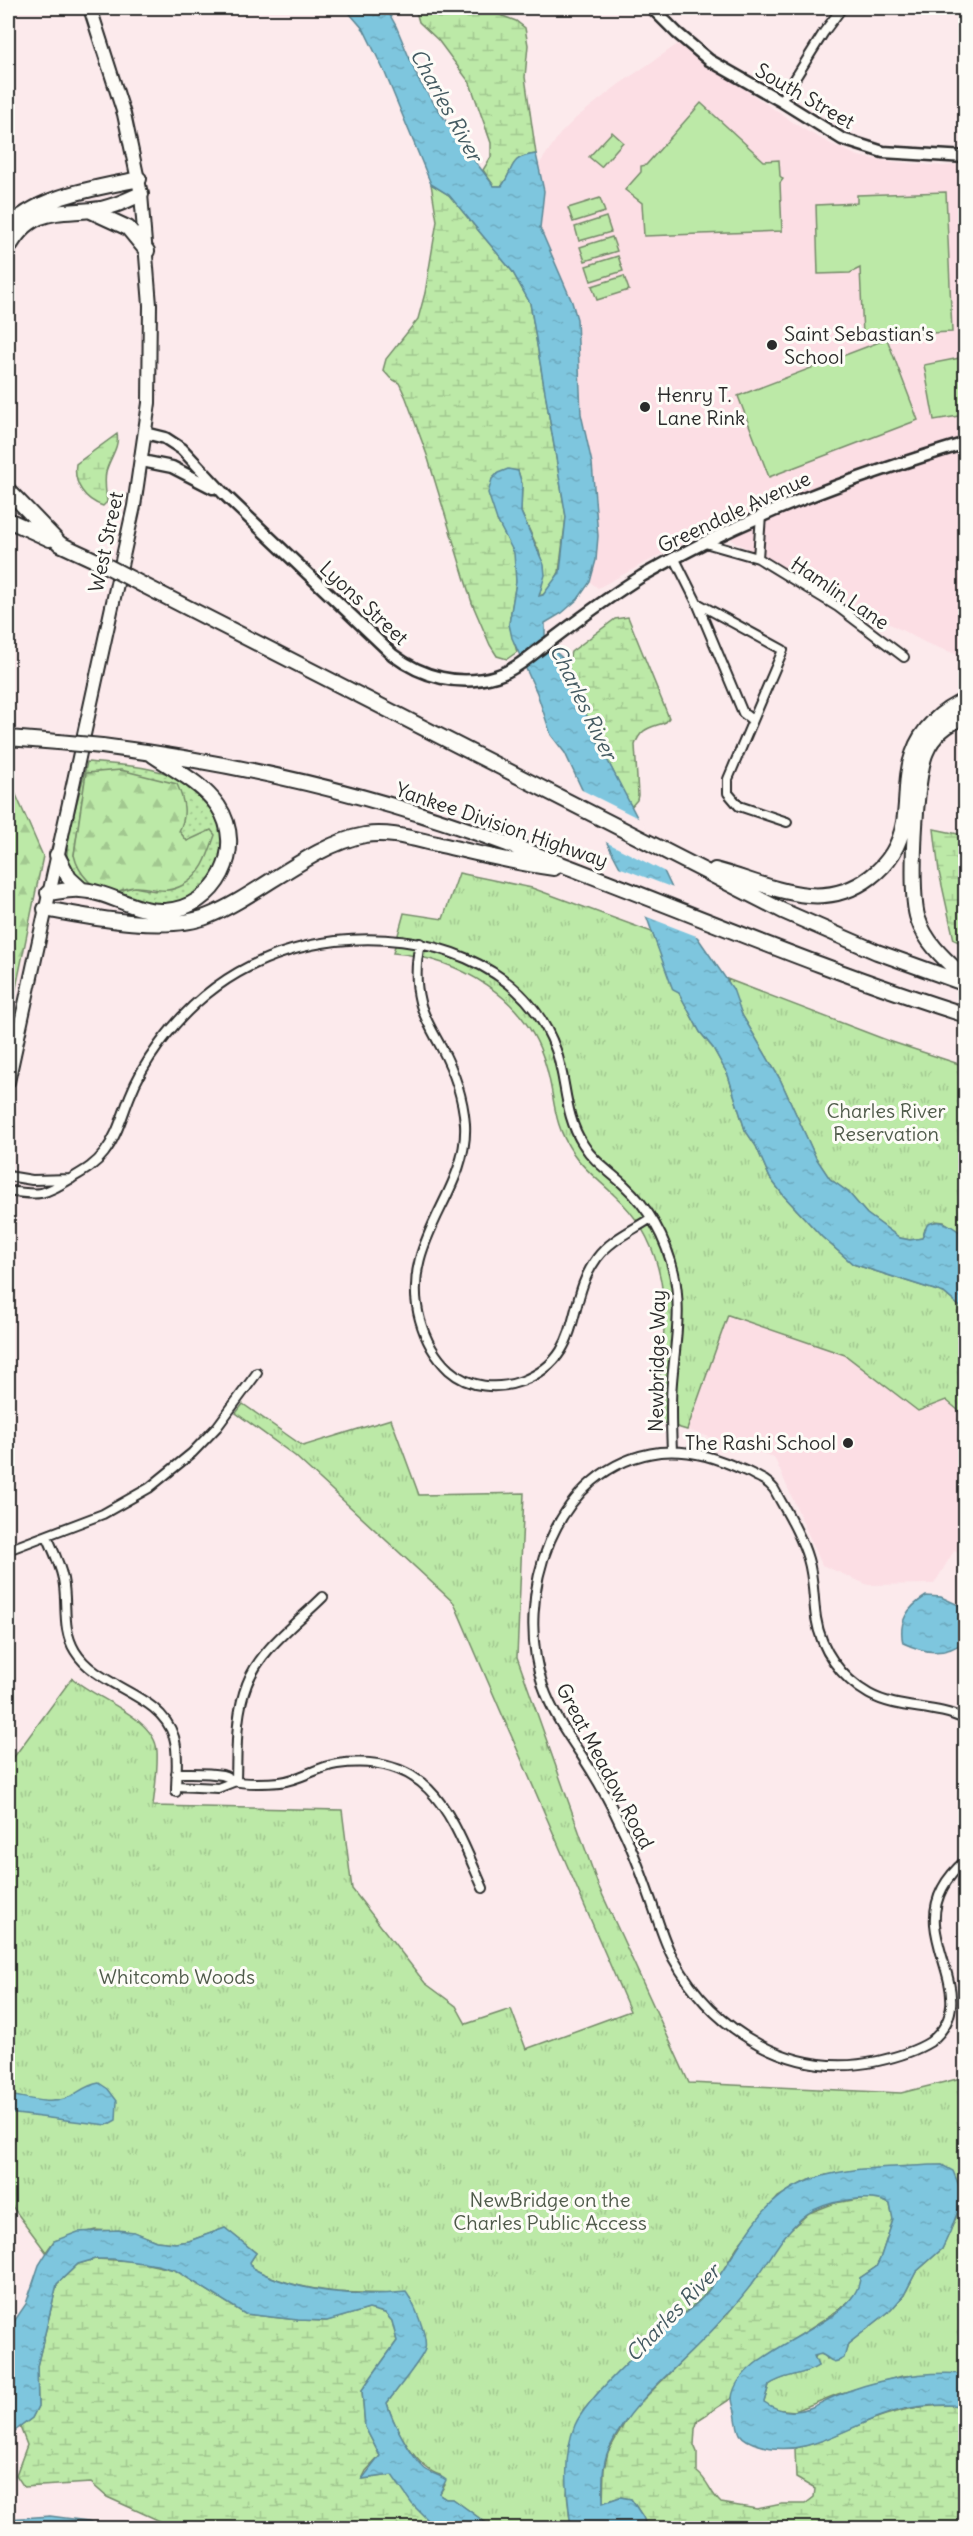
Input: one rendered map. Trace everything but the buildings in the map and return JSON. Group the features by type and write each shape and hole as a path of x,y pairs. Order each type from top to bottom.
{"highway":[{"path":"8,229 23,214 47,202 139,179"},
{"path":"8,249 17,235 37,219 55,212 89,210 119,204 141,194"},
{"path":"89,210 128,228 147,251"},
{"path":"8,490 60,544"},
{"path":"8,520 60,544"},
{"name":"Yankee Division Highway","path":"60,544 690,864 829,932 900,961 966,984"},
{"path":"690,864 746,878 780,890 807,895 837,893 863,882 885,864 900,836 905,814 909,770 919,739 942,713 966,700"},
{"path":"966,716 939,733 923,758 919,777 912,893 918,919 926,936 966,979"},
{"name":"Yankee Division Highway","path":"8,738 149,752 253,771 360,796 473,832 966,1015"},
{"path":"48,893 81,890 146,909 166,911 187,906 213,888 224,870 228,856 228,834 218,807 198,786 149,752"},
{"path":"45,909 170,924 200,919 221,910 333,846 370,835 402,836 518,863 576,871"},
{"path":"57,855 69,878 81,890"}],"main road":[{"name":"West Street","path":"8,1082 142,462 146,433 151,351 147,251 141,194 120,100 90,8"},
{"name":"South Street","path":"652,8 709,60 842,139 867,148 906,154 966,157"},
{"name":"Lyons Street","path":"146,433 160,436 176,444 369,635 406,664 431,676 461,681 488,678 515,667 536,651"},
{"name":"Greendale Avenue","path":"536,651 615,594 675,558 761,515 855,478 966,443"},
{"name":"Lyons Street","path":"142,462 179,469 224,494"}],"street":[{"path":"781,101 824,32 842,8"},
{"path":"758,558 761,515"},
{"name":"Hamlin Lane","path":"705,543 758,558 838,607 904,657"},
{"path":"675,558 697,603 743,713 752,720"},
{"path":"697,603 783,650 728,778 728,792 739,806 787,822"},
{"name":"Newbridge Way","path":"8,1191 42,1194 57,1189 91,1167 105,1152 117,1132 139,1077 163,1039 193,1005 223,981 262,959 306,946 357,940 420,943 472,960 499,977 532,1008 548,1032 555,1049 568,1113 577,1136 591,1156 626,1187 651,1218 668,1252 677,1291 678,1322 672,1386 672,1451"},
{"path":"420,943 417,971 418,997 423,1012 447,1057 458,1086 465,1129 459,1163 425,1239 417,1276 417,1304 421,1323 427,1339 440,1360 462,1379 492,1387 513,1384 542,1370 567,1342 582,1286 596,1259 619,1237 651,1218"},
{"path":"8,1176 32,1180 71,1179"},
{"path":"8,1550 115,1509 155,1483 192,1453 217,1427 257,1373"},
{"name":"Great Meadow Road","path":"966,1720 945,1712 889,1703 867,1693 849,1680 833,1661 822,1640 816,1617 808,1560 774,1489 765,1480 718,1458 672,1451 647,1454 615,1467 592,1482 574,1500 560,1522 543,1561 536,1586 533,1628 537,1664 549,1701 622,1827 645,1882 664,1940 688,1981 715,2013 738,2032 764,2048 794,2060 825,2066 862,2065 914,2050 941,2032 953,2012 954,1986 937,1938 935,1913 944,1884 966,1860"},
{"path":"47,1536 63,1580 65,1624 72,1646 91,1670 147,1704 164,1718 175,1743 176,1789 218,1788 236,1781"},
{"path":"236,1781 238,1721 250,1677 270,1649 323,1597"},
{"path":"176,1773 219,1774 236,1781 284,1782 327,1766 345,1763 381,1765 404,1772 423,1784 445,1808 483,1888"}],"shaded area":[{"name":"Saint Sebastian's School","path":"678,44 803,129 858,156 943,166 961,164 966,243 965,655 958,655 926,643 733,541 722,524 714,526 598,588 590,582 596,560 596,501 592,463 581,414 580,371 572,302 540,228 544,192 538,166 560,134 576,118 618,85"},
{"name":"The Rashi School","path":"727,1314 845,1355 918,1411 946,1400 965,1416 965,1556 954,1551 934,1584 868,1585 822,1565 774,1457 687,1430"}],"green space":[{"path":"415,8 474,8 516,21 525,28 528,45 525,77 536,154 527,155 516,161 502,186 494,186 483,170 491,157 491,143 470,83 438,40 419,22"},
{"path":"701,103 764,161 779,160 780,176 783,179 780,183 782,231 644,236 642,203 625,190 641,172 641,166 646,165"},
{"path":"612,132 623,142 601,167 589,157"},
{"path":"431,184 449,195 512,271 530,303 566,517 559,572 549,591 539,597 544,575 539,551 521,512 522,484 518,471 497,520 515,553 516,582 509,624 517,652 507,659 497,656 490,645 472,603 427,455 406,398 399,383 383,370 386,359 418,319 425,293 437,221"},
{"path":"946,192 952,332 863,336 860,268 850,273 818,274 816,205 857,203 857,195"},
{"path":"600,198 605,212 573,222 568,208"},
{"path":"606,217 611,232 579,241 575,227"},
{"path":"612,237 617,251 585,261 580,247"},
{"path":"618,256 623,271 591,281 586,266"},
{"path":"624,276 629,290 597,300 592,286"},
{"path":"887,339 918,420 769,477 738,396"},
{"path":"965,357 965,415 934,420 924,365"},
{"path":"117,434 116,448 106,472 107,502 103,506 91,500 78,484 76,464"},
{"path":"628,617 669,718 666,722 643,731 637,739 635,745 638,795 631,807 597,740 567,667 571,652 615,619"},
{"path":"87,762 156,770 177,778 199,792 213,811 221,831 222,852 216,872 204,889 185,900 153,905 94,888 76,878 69,867 67,850","holes":["86,774 178,830 187,841 155,891 134,887 114,892 74,855"]},
{"path":"121,770 177,784 184,807 179,831 187,841 211,830 215,835 200,870 190,881 169,890 134,887 115,892 100,889 88,881 79,869 74,855 86,773"},
{"path":"8,788 13,788 43,856 8,1027"},
{"path":"934,829 958,834 965,838 965,937 959,942 954,940 939,872"},
{"path":"459,873 532,888 652,932 675,990 679,993 700,1032 713,1048 728,1075 745,1130 756,1146 770,1178 784,1196 822,1237 853,1264 944,1293 965,1311 965,1416 946,1400 918,1411 845,1355 728,1315 687,1430 657,1421 664,1306 655,1258 647,1238 629,1210 582,1165 566,1141 557,1119 545,1063 536,1040 523,1019 487,985 442,963 418,956 393,953 404,913 443,919"},
{"name":"Charles River Reservation","path":"727,979 889,1041 965,1066 965,1236 944,1222 936,1221 925,1229 923,1238 910,1240 900,1238 867,1214 848,1192 830,1179 816,1158 780,1079 742,1015"},
{"name":"NewBridge on the Charles Public Access","path":"243,1404 303,1446 391,1419 419,1495 524,1493 517,1657 598,1885 689,2083 901,2093 965,2077 965,2374 902,2376 838,2394 795,2411 774,2409 764,2402 769,2385 818,2366 814,2359 817,2354 825,2355 827,2359 846,2351 848,2344 891,2310 904,2295 916,2272 942,2249 962,2200 942,2165 826,2175 804,2182 778,2197 737,2247 702,2298 639,2350 583,2411 567,2493 571,2528 493,2528 453,2499 445,2499 441,2496 440,2493 445,2485 440,2475 431,2471 415,2455 390,2413 387,2403 421,2357 424,2337 410,2298 326,2291 272,2277 252,2268 250,2262 256,2253 225,2228 189,2241 175,2243 156,2241 134,2232 95,2230 54,2241 46,2252 8,2201 8,1759 11,1761 72,1678 135,1718 154,1739 157,1758 153,1806 342,1810 352,1889 425,1983 456,2006 466,2024 511,2009 526,2049 630,2011 454,1603 295,1456 236,1413"},
{"path":"866,2198 882,2200 890,2204 893,2220 876,2267 860,2278 859,2288 854,2297 829,2317 755,2364 739,2382 732,2398 698,2420 694,2445 697,2452 697,2472 721,2503 757,2509 782,2504 805,2504 814,2497 815,2489 796,2478 795,2448 899,2411 938,2406 965,2406 965,2528 647,2528 643,2517 631,2499 620,2497 603,2503 604,2469 608,2452 631,2412 724,2318 756,2278 784,2235 809,2213 835,2203"},
{"path":"95,2259 134,2261 175,2270 245,2314 326,2321 369,2309 385,2313 392,2321 397,2341 362,2390 365,2427 380,2456 362,2479 392,2475 436,2528 162,2528 160,2521 107,2497 91,2483 24,2487 16,2475 27,2445 20,2427 32,2418 38,2406 37,2366 57,2284 78,2264"}],"water":[{"path":"345,8 386,8 419,81 458,139 494,186 502,186 516,161 527,155 536,154 544,191 540,228 577,319 581,414 592,463 598,536 596,560 590,582 578,599 562,613 545,623 545,635 550,647 568,663 570,676 597,740 691,928 733,989 742,1015 780,1079 816,1158 830,1179 848,1192 867,1214 900,1238 910,1240 922,1238 927,1225 937,1222 947,1224 965,1236 965,1311 944,1293 853,1264 822,1237 770,1178 756,1146 745,1130 728,1075 713,1048 700,1032 679,993 673,990 647,918 607,843 565,753 551,735 537,693 512,638 509,624 516,582 514,553 497,520 488,493 492,479 498,473 508,469 518,471 522,484 521,512 544,565 545,575 539,596 543,595 560,572 566,517 530,303 512,271 449,195 431,184 385,73 364,30"},
{"path":"926,1596 941,1597 965,1608 965,1641 950,1649 935,1652 903,1643 903,1621 909,1610"},
{"path":"99,2083 108,2089 117,2101 116,2120 107,2125 8,2113 8,2095 57,2101"},
{"path":"942,2165 953,2171 962,2200 942,2249 916,2272 904,2295 891,2310 848,2344 844,2358 833,2362 821,2354 814,2356 818,2366 769,2385 764,2402 782,2410 801,2411 853,2389 884,2381 916,2375 949,2373 965,2374 965,2406 929,2406 902,2410 877,2417 828,2439 794,2448 759,2445 746,2440 740,2434 732,2398 739,2380 754,2365 774,2351 839,2310 854,2295 860,2278 876,2267 880,2259 893,2220 890,2204 872,2199 860,2199 825,2205 807,2214 792,2228 737,2302 632,2412 609,2449 603,2476 603,2503 620,2497 631,2499 643,2517 647,2528 571,2528 567,2489 568,2450 575,2425 581,2414 630,2360 704,2296 748,2232 772,2203 787,2191 805,2182 835,2173"},
{"path":"225,2228 256,2253 250,2262 252,2268 288,2283 348,2293 406,2292 420,2320 425,2349 387,2403 389,2411 414,2456 425,2469 446,2480 440,2493 441,2496 453,2499 493,2528 436,2528 412,2504 392,2475 362,2479 380,2456 365,2427 362,2390 397,2341 392,2321 385,2313 369,2309 327,2321 245,2314 175,2270 157,2265 95,2259 78,2264 57,2284 37,2366 38,2406 32,2418 8,2436 8,2339 15,2320 26,2304 39,2265 54,2241 78,2232 118,2230 134,2232 156,2241 175,2243 189,2241"},
{"path":"50,2516 88,2521 113,2528 8,2528 8,2519"}],"pier":[{"path":"578,788 642,820 669,874 602,840"},
{"path":"616,866 676,889 699,937 642,915 626,889"}],"place":[{"name":"Saint Sebastian's School","path":"772,345"},
{"name":"Henry T. Lane Rink","path":"645,407"},
{"name":"The Rashi School","path":"848,1443"}],"water label":[{"name":"Charles River","path":"446,105"},
{"name":"Charles River","path":"583,702"},
{"name":"Charles River","path":"673,2313"}],"park label":[{"name":"Whitcomb Woods","path":"177,1977"}]}
